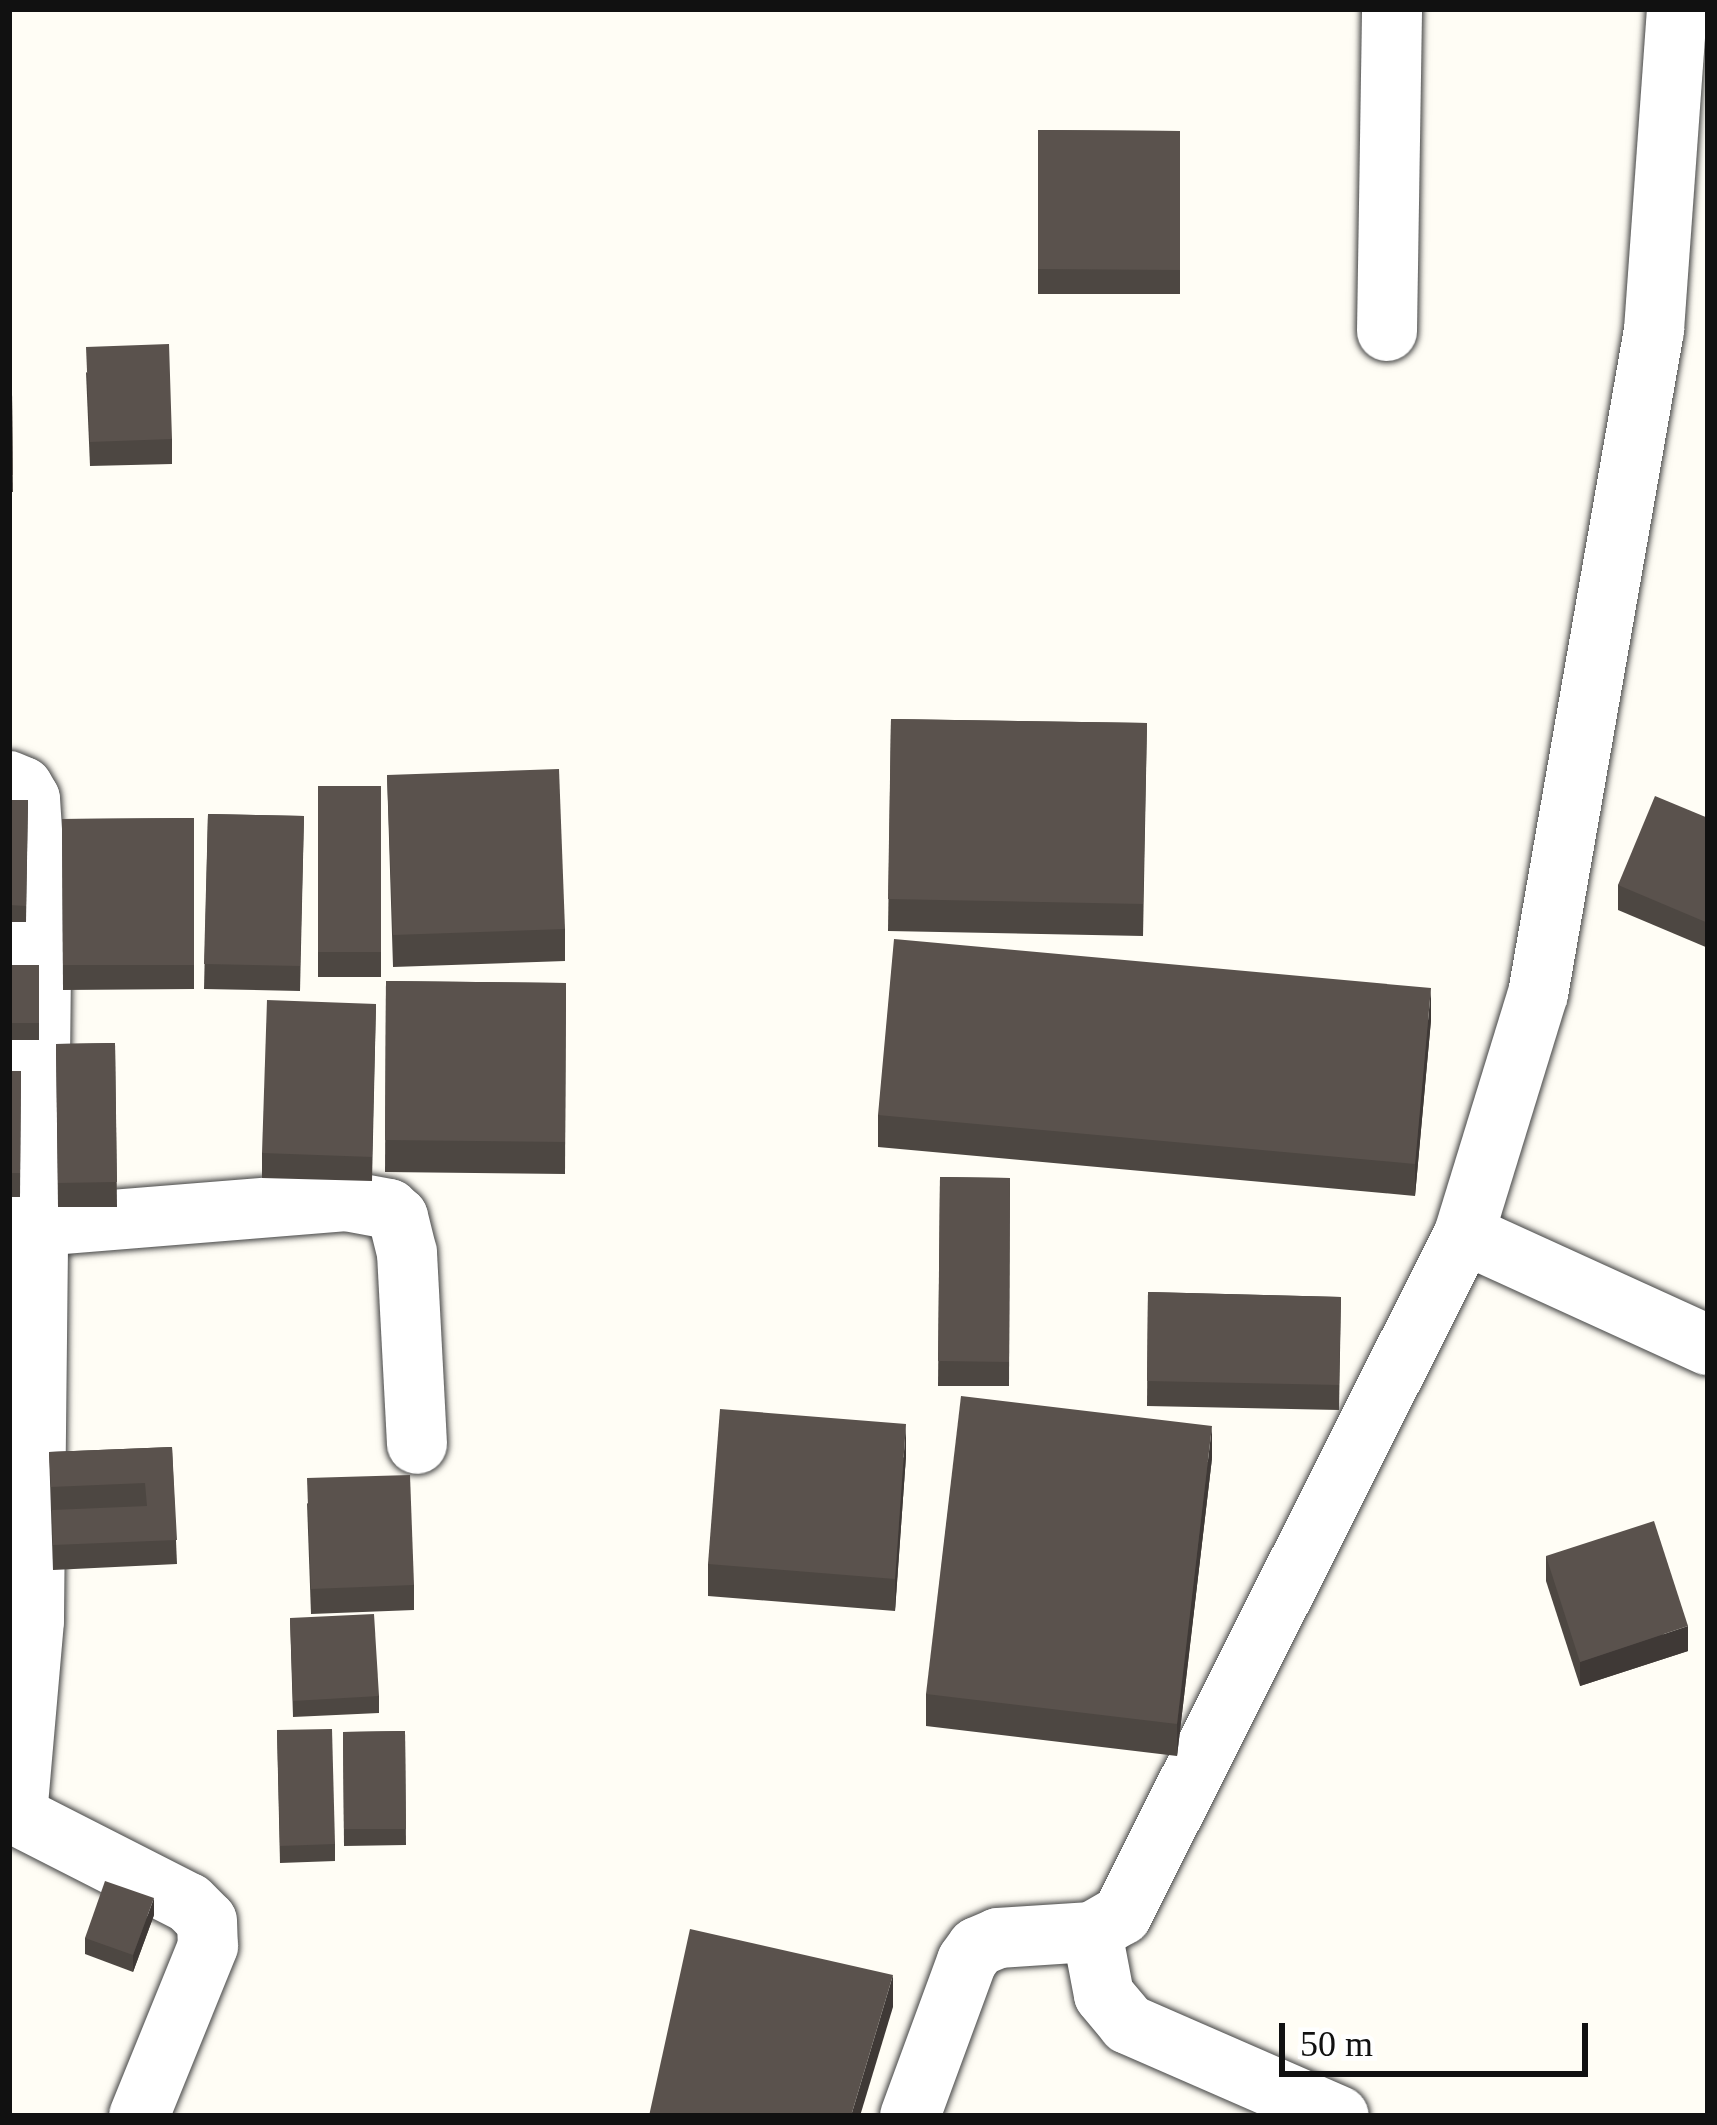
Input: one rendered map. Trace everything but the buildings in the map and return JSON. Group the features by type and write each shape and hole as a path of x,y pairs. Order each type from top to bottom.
{"street":[{"path":"1387,331 1392,9"},
{"path":"910,2116 967,1961 977,1947 998,1938 1091,1932 1122,1915 1465,1234 1538,994 1650,353 1666,208 1677,9"},
{"path":"9,781 23,787 30,799 41,969 34,1622 11,1814 189,1903 207,1922 208,1946 139,2116"},
{"path":"38,1226 346,1201 389,1209 398,1217 407,1253 417,1444"},
{"path":"1465,1234 1708,1345"},
{"path":"1091,1932 1104,1995 1128,2024 1339,2116"}]}
